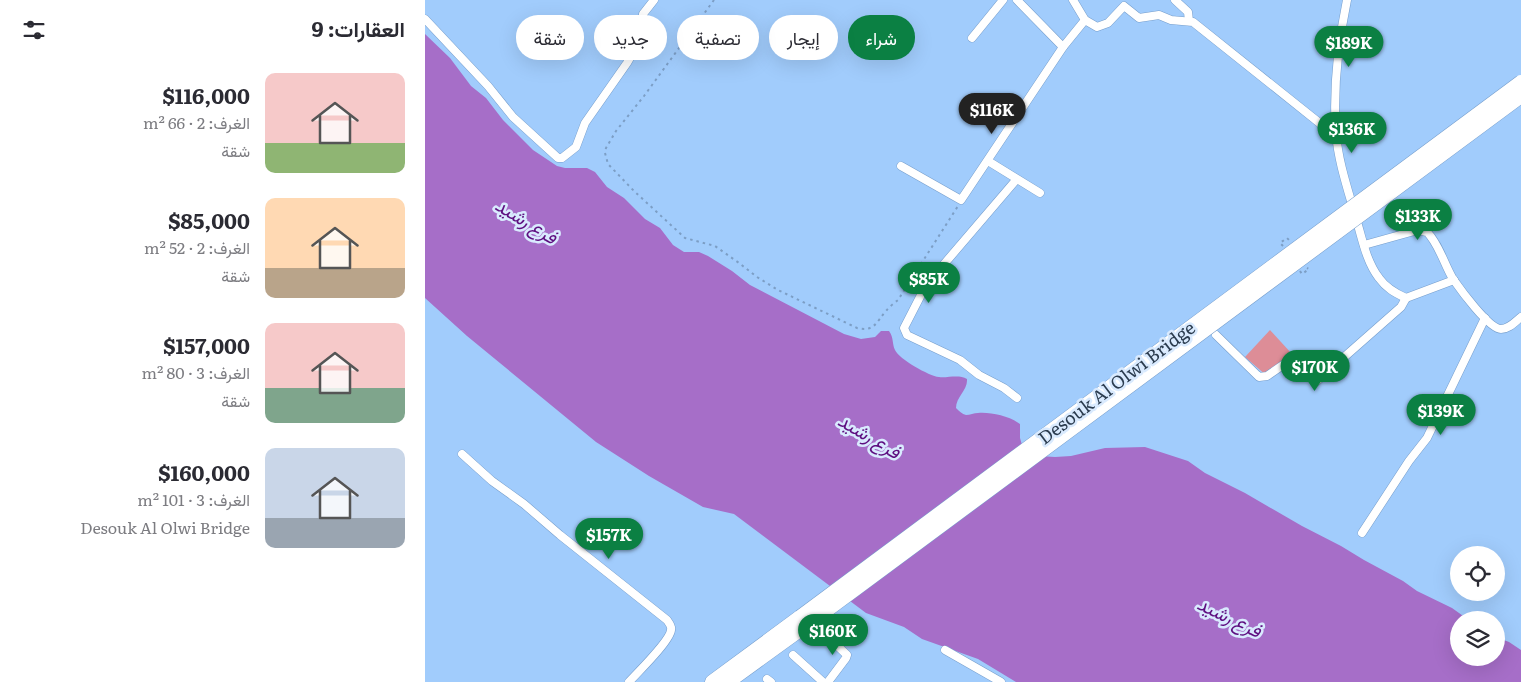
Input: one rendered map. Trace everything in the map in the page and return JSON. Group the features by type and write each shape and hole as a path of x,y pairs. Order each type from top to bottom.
{"highway":[{"name":"Desouk Al Olwi Bridge","path":"728,682 804,620 1521,82"},
{"name":"Desouk Al Olwi Bridge","path":"712,682 804,620 1521,96"}],"street":[{"path":"425,19 488,86 513,117 558,158 562,158 576,147 585,123 627,63 641,39 644,32 643,14 654,0"},
{"path":"972,38 1003,0"},
{"path":"1017,0 1063,47"},
{"path":"1073,0 1085,20 1097,26 1109,23 1127,3 1139,18 1159,15 1171,20 1189,21 1336,134"},
{"path":"1175,0 1187,11 1189,21"},
{"path":"1347,0 1342,21 1337,84 1336,134 1345,179 1364,245 1378,276 1393,292 1406,298"},
{"path":"901,166 961,200 1063,47 1085,20"},
{"path":"988,161 1016,180 1040,193"},
{"path":"1016,180 933,277 922,293 904,328 907,334 931,348 960,360 979,375 1004,388 1017,398"},
{"path":"1364,245 1423,230 1429,234 1454,280 1485,318 1495,327 1500,329 1509,326 1521,317"},
{"path":"1216,335 1259,377 1267,376 1293,358 1317,381 1401,307 1406,298 1454,280"},
{"path":"1362,533 1409,461 1427,438 1485,318"},
{"path":"462,454 485,476 525,504 560,536 667,620 672,627 671,633 664,644 629,682"},
{"path":"823,632 847,655 828,682"},
{"path":"945,650 1001,682"},
{"path":"793,655 823,682"}],"path":[{"path":"714,0 616,131 605,153 610,166 633,191 679,233 689,240 715,246 778,290 864,330 873,327 884,312 898,300 961,200"},
{"path":"1280,243 1287,238 1289,240 1287,243"},
{"path":"1303,274 1309,269 1307,267"}],"shaded area":[{"path":"1270,330 1292,354 1267,376 1245,357"}],"water":[{"name":"فرع رشيد","path":"425,34 450,58 471,86 486,98 503,120 533,150 557,166 587,168 595,172 607,187 624,198 645,219 660,228 673,245 684,252 699,252 708,256 750,285 844,334 861,339 875,337 881,331 889,331 894,348 898,354 928,374 967,379 966,387 958,400 956,408 959,411 966,415 978,413 994,414 1016,421 1020,424 1022,445 1039,456 1071,456 1105,448 1145,447 1188,461 1205,473 1245,493 1403,581 1417,591 1456,611 1450,611 1450,666 1505,666 1505,640 1509,642 1521,650 1521,682 1016,682 978,659 922,639 904,627 866,613 734,514 703,507 649,476 596,442 467,336 425,298"}]}
